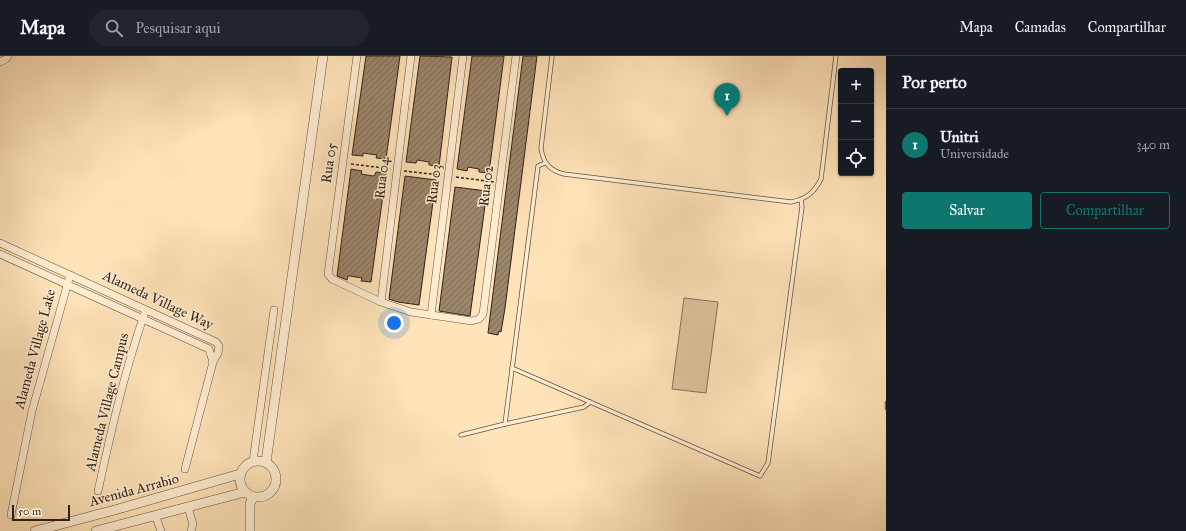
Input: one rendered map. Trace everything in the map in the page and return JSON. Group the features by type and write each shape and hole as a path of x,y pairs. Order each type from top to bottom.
{"street":[{"path":"0,62 8,56"},
{"path":"266,462 323,56"},
{"name":"Rua 05","path":"357,56 328,274 332,279 381,302"},
{"name":"Rua 04","path":"381,302 411,56"},
{"name":"Rua 03","path":"432,315 463,56"},
{"name":"Rua 02","path":"432,315 472,321 479,319 482,314 516,56"},
{"name":"Alameda Village Way","path":"0,243 216,342 220,346 213,362"},
{"name":"Alameda Village Way","path":"0,254 209,350 213,362"},
{"name":"Alameda Village Lake","path":"11,515 32,411 70,275"},
{"path":"381,302 410,312 432,315"},
{"name":"Alameda Village Campus","path":"98,491 116,407 138,330 146,309"},
{"path":"253,461 274,310"},
{"path":"184,469 213,362"},
{"path":"257,460 266,462 276,473 274,487 268,494 253,497 245,492 240,483 240,474 245,466 253,461 257,460"},
{"name":"Avenida Arrabio","path":"35,531 240,474"},
{"path":"96,531 245,492"},
{"path":"250,531 250,504 253,497"},
{"path":"188,507 192,524 191,531"},
{"path":"111,511 114,526"},
{"path":"155,515 161,531"}],"lane":[{"path":"552,56 541,148 542,156 550,169 564,174 791,202 801,200 809,195 821,180 836,56"},
{"path":"505,424 538,166 545,163"},
{"path":"512,368 760,476 768,463 802,207 801,200"},
{"path":"461,435 584,407 590,402"}],"path":[{"path":"342,163 500,183"}],"shaded area":[{"path":"684,298 718,302 706,393 672,389"}],"building":[{"path":"366,56 400,56 386,159 376,158 377,155 363,153 363,156 352,155"},
{"path":"420,56 452,57 439,166 429,165 429,162 417,160 416,163 406,162"},
{"path":"472,56 504,56 489,173 479,172 479,169 468,167 467,171 457,169"},
{"path":"523,56 537,56 505,308 501,332 499,331 498,335 488,333"},
{"path":"351,169 362,171 361,174 373,176 376,172 386,173 371,282 361,281 362,278 348,276 347,280 337,276"},
{"path":"405,176 436,180 419,305 389,299"},
{"path":"455,187 487,191 470,316 439,311"}],"waterway":[{"path":"886,402 886,409"}],"place":[{"name":"Unitri","path":"727,116"}]}
